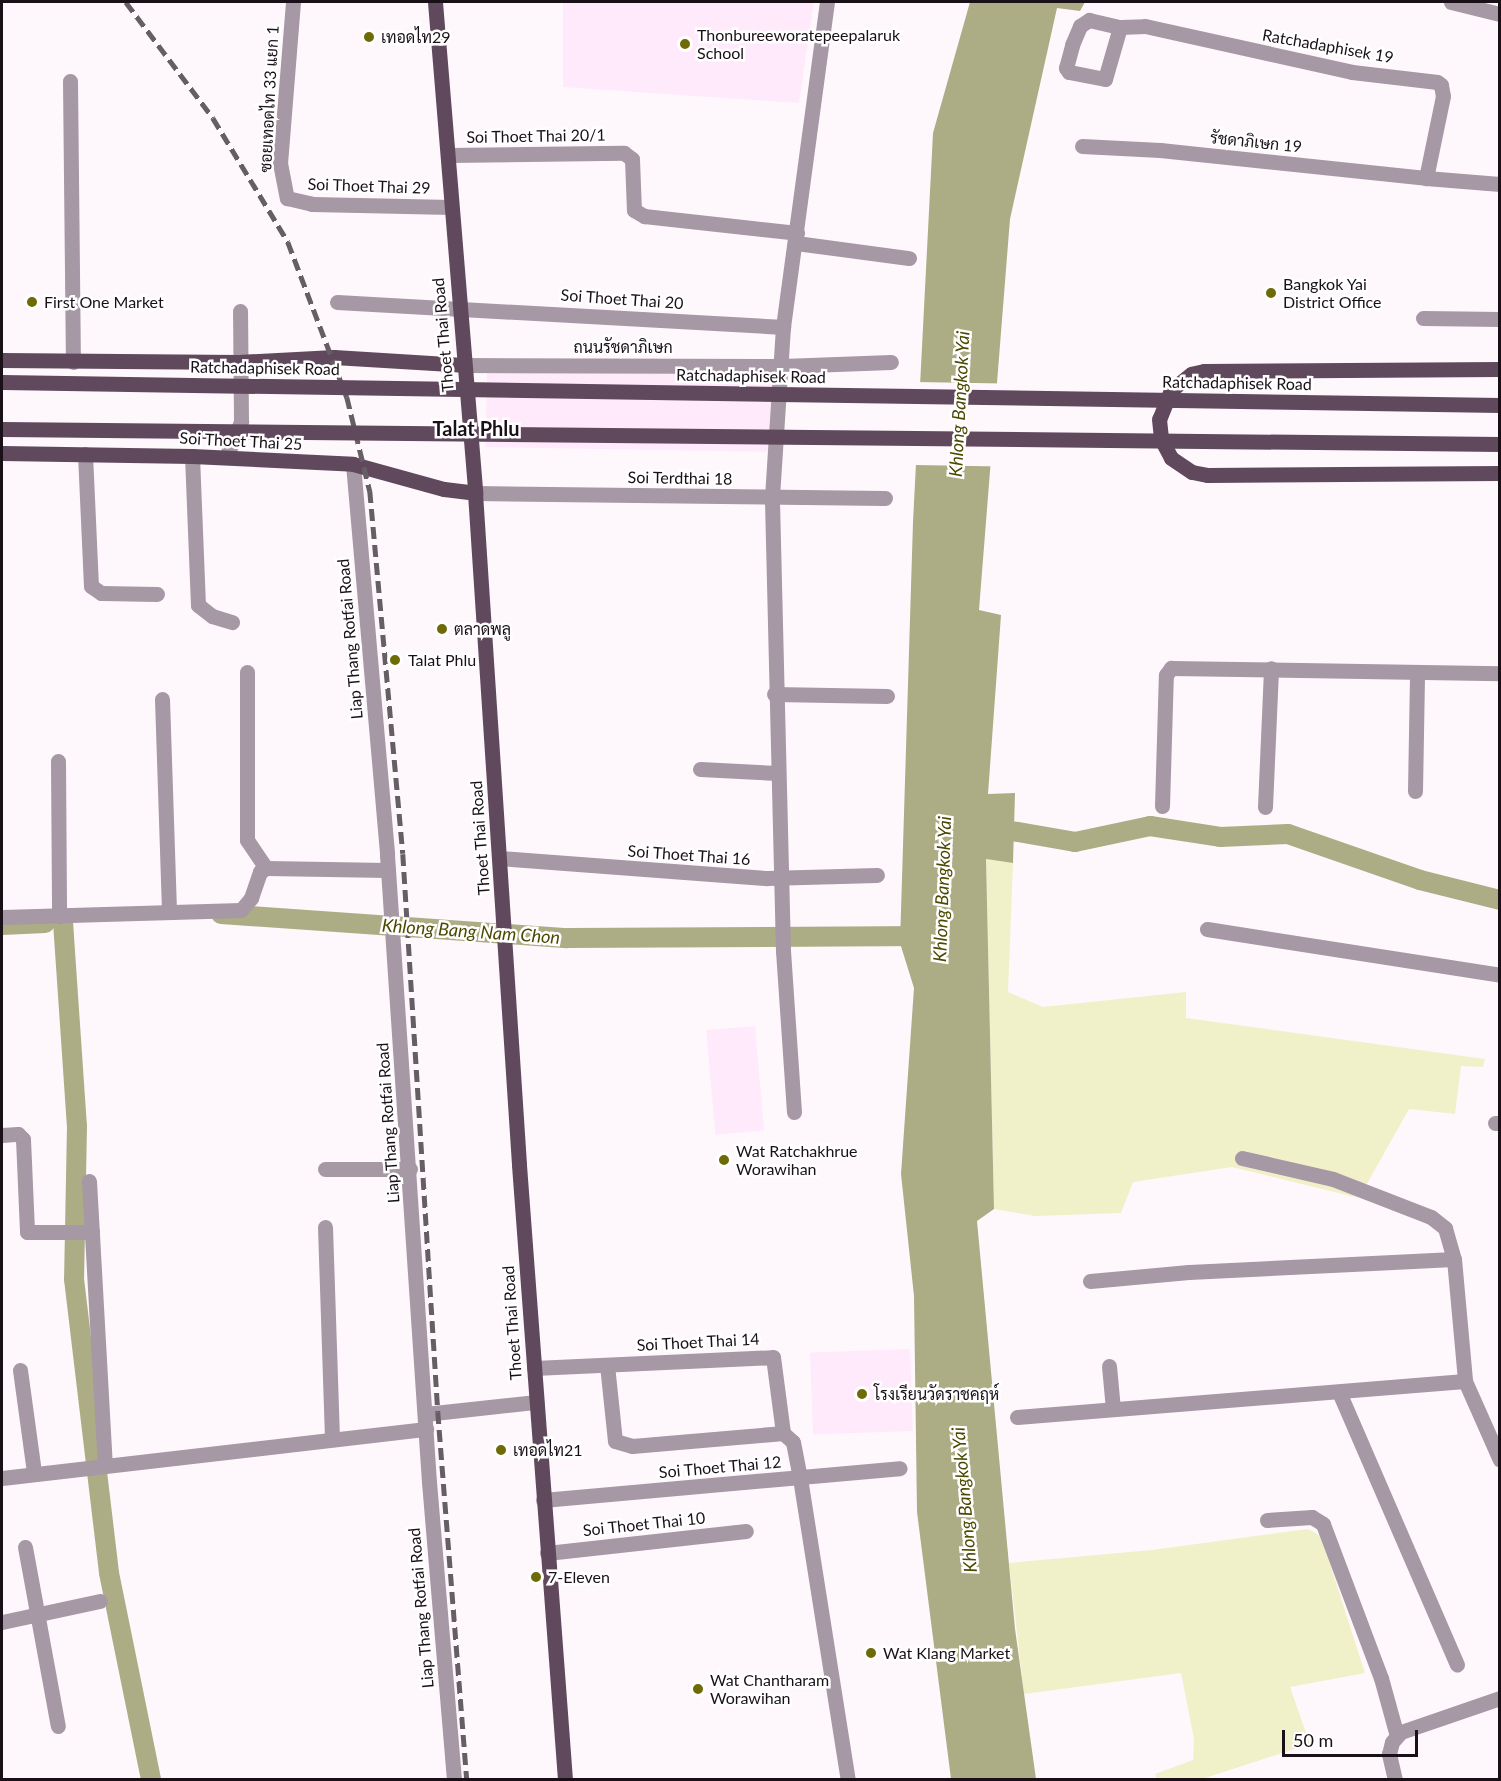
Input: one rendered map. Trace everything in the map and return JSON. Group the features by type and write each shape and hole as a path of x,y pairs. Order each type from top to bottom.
{"main road":[{"name":"Thoet Thai Road","path":"435,2 475,493 536,1402 565,1779"},
{"path":"2,360 238,362 334,357 463,365"},
{"path":"1500,369 1204,371 1191,374 1171,390 1159,419 1161,439 1171,458 1192,472 1207,475 1500,473"},
{"name":"Ratchadaphisek Road","path":"2,382 1500,405"},
{"path":"2,429 1500,444"},
{"name":"Soi Thoet Thai 25","path":"2,453 226,457 353,464 444,489 475,493"}],"street":[{"name":"ซอยเทอดไท 33 แยก 1","path":"287,198 280,163 293,2"},
{"path":"794,1112 782,926 774,694 772,497 783,327 827,2"},
{"path":"1451,2 1500,14"},
{"name":"Ratchadaphisek 19","path":"1120,27 1145,26 1352,72 1437,82 1442,85 1443,96 1426,178"},
{"path":"70,81 74,362"},
{"name":"รัชดาภิเษก 19","path":"1082,146 1160,150 1426,178"},
{"name":"Soi Thoet Thai 20/1","path":"447,155 624,153 632,159 633,210 644,216 796,238"},
{"path":"1426,178 1500,184"},
{"name":"Soi Thoet Thai 29","path":"287,198 312,204 451,207"},
{"path":"796,238 909,258"},
{"name":"Soi Thoet Thai 20","path":"337,302 783,327"},
{"path":"226,457 241,421 238,362 240,310"},
{"path":"1423,318 1500,319"},
{"name":"ถนนรัชดาภิเษก","path":"463,365 782,366 891,362"},
{"path":"85,454 91,586 100,593 157,594"},
{"path":"192,456 198,605 212,616 232,622"},
{"name":"Liap Thang Rotfai Road","path":"353,464 388,870 410,1169 425,1421 454,1779"},
{"name":"Soi Terdthai 18","path":"475,493 885,498"},
{"path":"1162,806 1166,675 1171,668 1271,668 1500,674"},
{"path":"1265,807 1271,668"},
{"path":"247,672 247,840 266,868"},
{"path":"1415,791 1417,672"},
{"path":"774,694 887,696"},
{"path":"162,699 170,912"},
{"path":"58,761 60,916"},
{"path":"700,769 777,773"},
{"name":"Soi Thoet Thai 16","path":"499,858 781,878 877,874"},
{"path":"2,917 241,910 251,898 260,872 266,868 388,870"},
{"path":"1206,929 1500,975"},
{"path":"2,1135 18,1134 23,1139 27,1232 80,1232"},
{"path":"1242,1158 1333,1179 1431,1217 1445,1228 1454,1259 1466,1381 1500,1460"},
{"path":"325,1169 410,1169"},
{"path":"89,1180 80,1232 97,1465"},
{"path":"325,1227 332,1439"},
{"path":"1090,1281 1189,1272 1454,1259"},
{"name":"Soi Thoet Thai 14","path":"534,1368 773,1358 788,1438"},
{"path":"607,1365 615,1442 632,1446 788,1438 800,1478 848,1779"},
{"path":"1109,1366 1113,1409"},
{"path":"20,1370 34,1472"},
{"path":"1017,1417 1466,1381"},
{"path":"1339,1392 1457,1665"},
{"path":"2,1478 34,1472 332,1439 536,1402"},
{"name":"Soi Thoet Thai 12","path":"543,1500 900,1468"},
{"path":"1267,1520 1311,1517 1323,1524 1381,1678 1397,1736 1389,1754 1395,1779"},
{"name":"Soi Thoet Thai 10","path":"547,1553 746,1531"},
{"path":"25,1547 58,1726"},
{"path":"2,1622 100,1601"},
{"path":"1397,1736 1499,1700"}],"shaded area":[{"name":"Thonbureeworatepeepalaruk School","path":"563,2 814,2 799,103 563,87"},
{"path":"487,366 778,371 777,452 486,447"},
{"path":"986,859 1013,863 1008,992 1043,1007 1186,992 1186,1018 1485,1059 1483,1067 1461,1066 1455,1114 1409,1109 1359,1198 1232,1167 1133,1182 1121,1213 1035,1216 994,1209"},
{"path":"755,1026 764,1131 715,1135 706,1030"},
{"name":"โรงเรียนวัดราชคฤห์","path":"910,1349 913,1431 813,1434 810,1352"},
{"path":"1308,1529 1321,1536 1365,1673 1290,1687 1310,1744 1202,1779 1157,1779 1155,1774 1193,1760 1194,1739 1181,1673 1024,1694 1009,1563 1152,1550"}],"water":[{"name":"Khlong Bangkok Yai","path":"970,2 1085,2 1080,11 1057,8 1010,219 979,610 1001,615 988,794 1015,793 1013,863 986,859 994,1209 977,1221 1015,1629 1036,1779 951,1779 917,1512 914,1296 901,1174 914,988 900,943 913,522 933,133"}],"pier":[{"path":"917,382 1002,383 1001,466 916,465"}],"waterway":[{"path":"989,827 1075,842 1150,826 1220,837 1288,834 1420,880 1500,900"},
{"name":"Khlong Bang Nam Chon","path":"221,914 567,938 926,936"},
{"path":"63,922 77,1126 74,1279 109,1573 151,1780"},
{"name":"Khlong Bang Nam Chon","path":"2,925 45,923"}],"railway":[{"path":"126,2 213,118 288,242 347,397 370,491 403,854 438,1412 467,1780"}],"place":[{"name":"เทอดไท29","path":"369,37"},
{"name":"Thonbureeworatepeepalaruk School","path":"685,44"},
{"name":"Bangkok Yai District Office","path":"1271,293"},
{"name":"First One Market","path":"32,302"},
{"name":"ตลาดพลู","path":"442,629"},
{"name":"Talat Phlu","path":"395,660"},
{"name":"Wat Ratchakhrue Worawihan","path":"724,1160"},
{"name":"โรงเรียนวัดราชคฤห์","path":"862,1394"},
{"name":"เทอดไท21","path":"501,1450"},
{"name":"7-Eleven","path":"536,1577"},
{"name":"Wat Klang Market","path":"871,1653"},
{"name":"Wat Chantharam Worawihan","path":"698,1689"}],"district":[{"name":"Talat Phlu","path":"476,428"}]}
